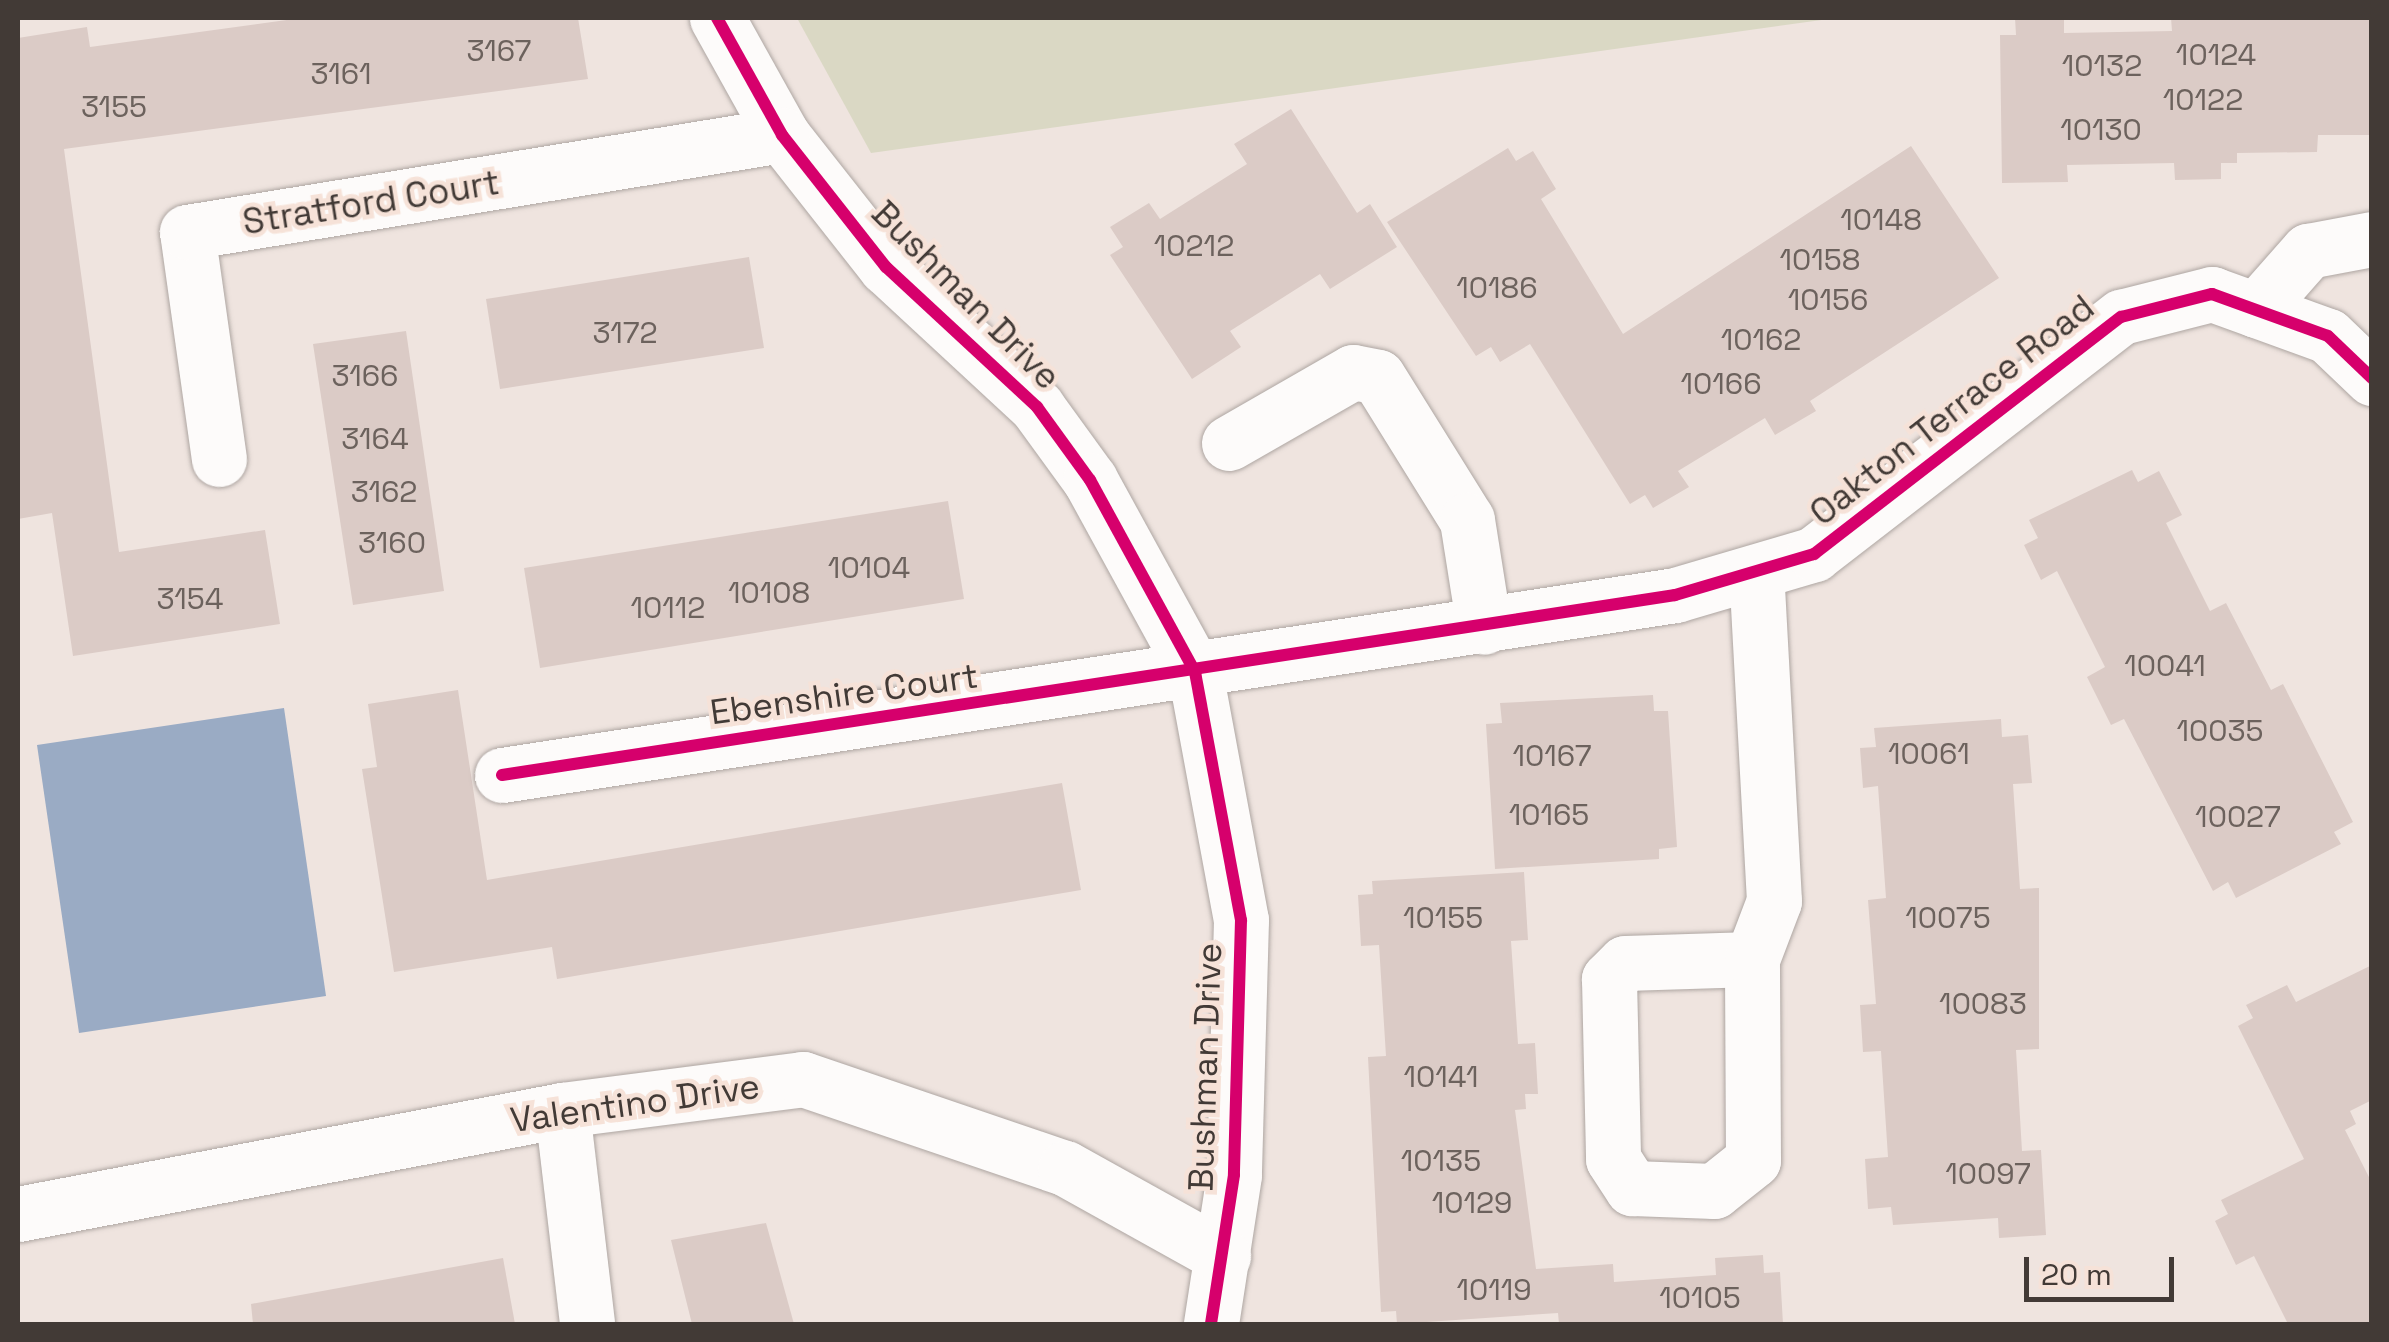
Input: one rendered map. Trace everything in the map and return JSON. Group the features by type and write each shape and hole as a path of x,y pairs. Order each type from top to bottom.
{"street":[{"name":"Bushman Drive","path":"717,18 782,136 886,267 1038,407 1090,480 1196,672 1241,920 1244,1030 1223,1256 1211,1324"},
{"name":"Stratford Court","path":"219,459 187,232 782,136"},
{"path":"2256,310 2308,251 2372,240"},
{"name":"Oakton Terrace Road","path":"1196,672 1675,596 1814,554 2121,317 2212,294 2328,336 2372,378"},
{"path":"1229,443 1353,372 1378,377 1467,520 1484,627"},
{"path":"1752,959 1625,963 1609,980 1612,1159 1632,1188 1714,1191 1753,1160 1752,959 1774,901 1756,572"},
{"name":"Ebenshire Court","path":"502,775 1196,672"},
{"name":"Valentino Drive","path":"18,1214 562,1110 803,1079 1065,1168 1223,1256"},
{"path":"562,1110 587,1324"}],"shaded area":[{"path":"797,18 1836,18 871,153"}],"water":[{"path":"284,708 326,996 79,1033 37,745"}],"building":[{"path":"301,18 578,18 588,79 64,149 119,552 265,530 280,624 73,656 52,513 18,519 18,38 87,27 90,47"},
{"path":"2015,18 2064,18 2064,33 2172,31 2171,18 2372,18 2372,135 2318,135 2317,152 2237,153 2237,163 2221,163 2221,179 2175,180 2174,163 2067,165 2068,182 2002,183 2000,35 2016,35"},
{"path":"1291,109 1357,213 1370,204 1397,247 1330,289 1320,274 1230,331 1241,347 1192,379 1110,255 1123,247 1110,227 1149,203 1160,219 1247,164 1234,144"},
{"path":"1911,146 1999,278 1810,401 1816,411 1775,435 1765,418 1678,471 1689,487 1653,508 1645,495 1630,504 1530,344 1500,362 1491,347 1476,356 1387,222 1508,148 1516,161 1533,151 1556,189 1541,199 1623,334"},
{"path":"749,257 764,348 500,389 486,299"},
{"path":"406,331 444,591 353,605 313,344"},
{"path":"2132,470 2138,482 2159,471 2182,515 2166,523 2210,611 2226,603 2271,690 2283,684 2353,822 2334,832 2341,844 2236,898 2228,882 2213,891 2124,719 2111,725 2087,677 2105,667 2057,571 2041,580 2024,545 2038,538 2029,520"},
{"path":"948,501 964,599 540,668 524,568"},
{"path":"458,690 487,880 1062,783 1081,890 557,979 552,947 394,972 362,769 377,767 368,704"},
{"path":"1653,695 1654,711 1668,711 1677,847 1659,849 1659,859 1495,869 1486,724 1502,723 1500,703"},
{"path":"2001,719 2002,737 2028,735 2032,783 2013,784 2020,889 2039,888 2039,1049 2016,1050 2022,1151 2041,1150 2046,1235 1999,1238 1998,1218 1893,1225 1891,1207 1868,1209 1865,1159 1888,1157 1881,1051 1863,1052 1860,1005 1876,1004 1868,900 1886,898 1878,786 1863,788 1860,748 1876,747 1874,728"},
{"path":"1524,872 1528,940 1511,941 1518,1044 1535,1043 1538,1094 1525,1094 1526,1109 1515,1110 1536,1269 1613,1264 1614,1282 1716,1275 1715,1258 1763,1255 1764,1273 1780,1272 1783,1324 1559,1324 1558,1313 1397,1324 1396,1311 1381,1312 1368,1057 1386,1056 1379,945 1361,946 1358,895 1373,894 1372,881"},
{"path":"2372,965 2372,1100 2350,1111 2356,1124 2345,1130 2372,1183 2372,1324 2288,1324 2254,1256 2236,1265 2215,1221 2228,1214 2221,1200 2304,1159 2238,1026 2253,1018 2246,1005 2287,985 2296,1002"},
{"path":"766,1223 794,1324 692,1324 671,1240"},
{"path":"503,1258 515,1324 253,1324 251,1304"}],"cycle path":[{"path":"717,18 782,135 886,267 1037,407 1090,480 1195,672 1241,920 1234,1175 1211,1324"},
{"path":"502,775 1675,595 1814,554 2121,317 2212,294 2328,336 2372,378"}]}
